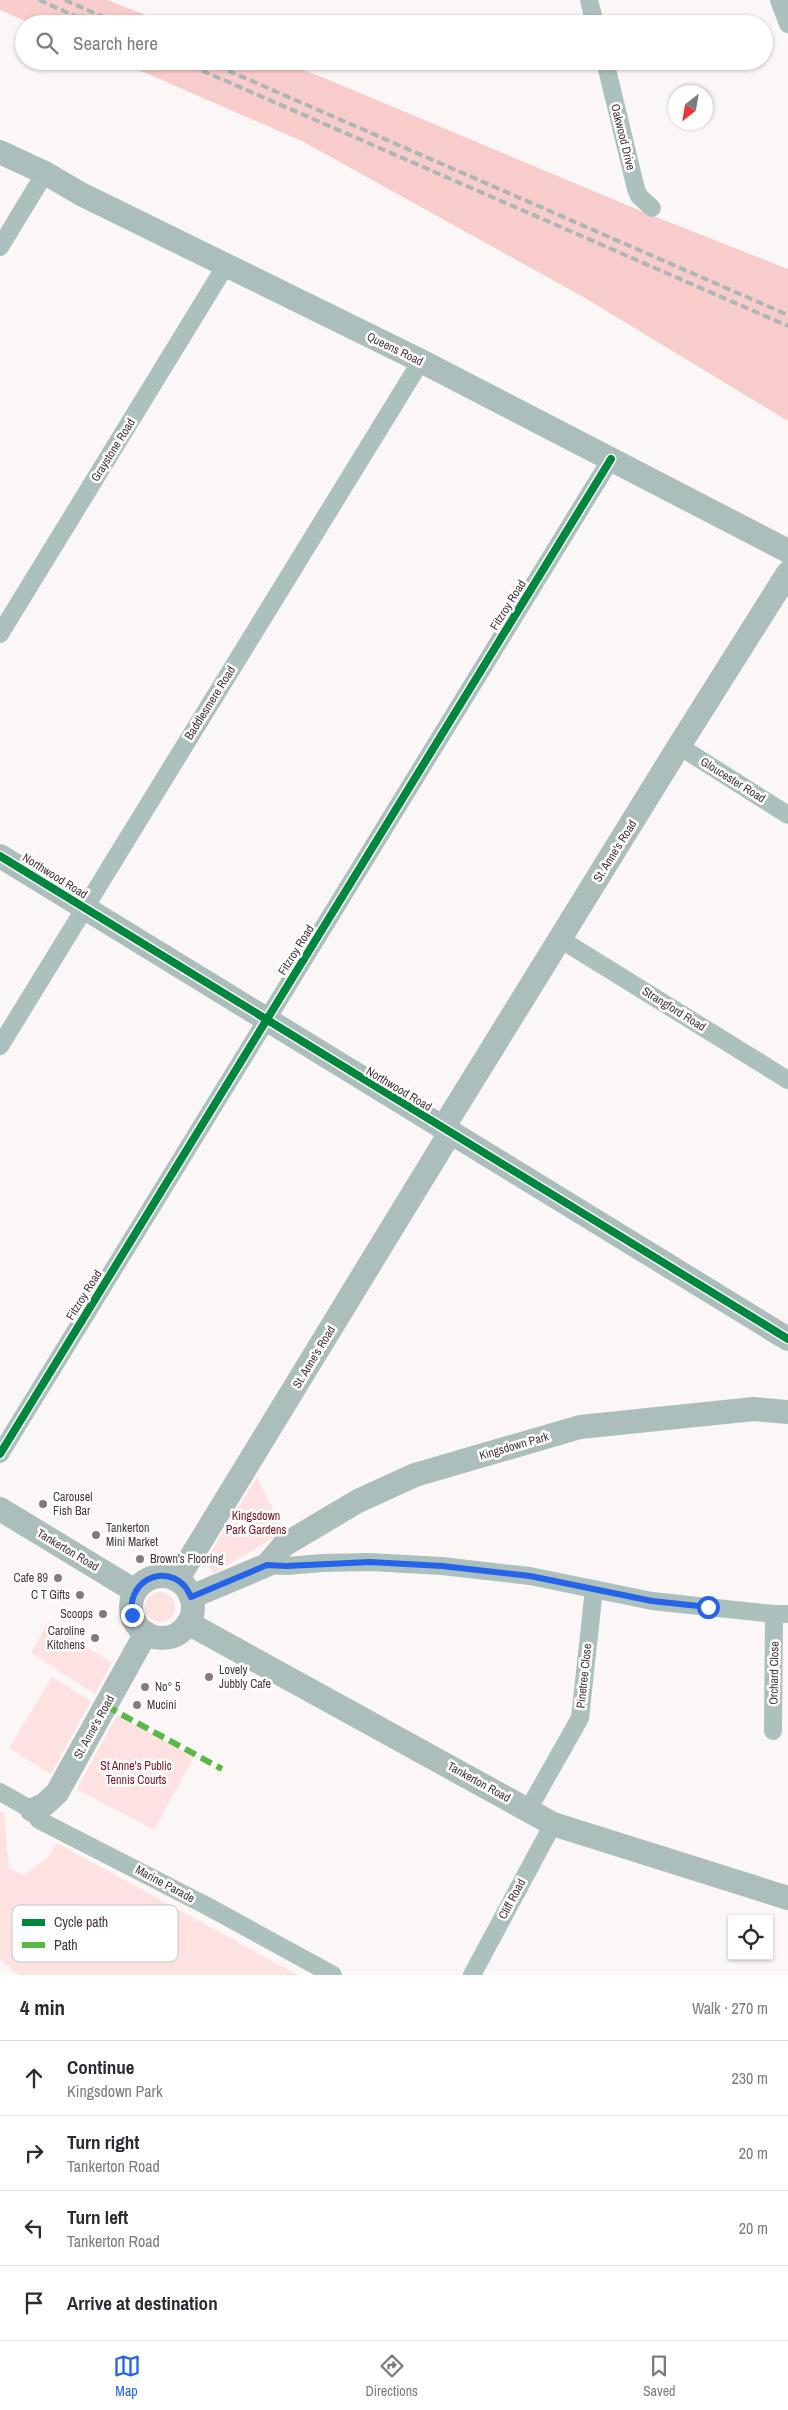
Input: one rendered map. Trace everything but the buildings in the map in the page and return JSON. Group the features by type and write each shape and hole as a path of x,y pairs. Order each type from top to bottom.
{"street":[{"path":"589,0 593,15"},
{"path":"779,0 788,24"},
{"name":"Oakwood Drive","path":"607,70 636,189 639,196 652,208"},
{"name":"Queens Road","path":"0,152 45,173 81,194 421,361 788,551"},
{"path":"0,247 45,173"},
{"name":"Graystone Road","path":"0,634 226,265"},
{"name":"Baddlesmere Road","path":"0,1046 421,361"},
{"name":"Fitzroy Road","path":"0,1454 611,459"},
{"name":"St. Anne's Road","path":"184,1589 447,1131 560,939 788,573"},
{"name":"Gloucester Road","path":"679,746 788,814"},
{"name":"Northwood Road","path":"0,856 788,1339"},
{"name":"Strangford Road","path":"560,939 788,1080"},
{"name":"Kingsdown Park","path":"267,1565 284,1545 358,1501 415,1475 580,1427 754,1409 788,1412"},
{"name":"Tankerton Road","path":"0,1509 135,1592"},
{"name":"Kingsdown Park","path":"184,1589 267,1565 286,1566 370,1562 442,1566 530,1576 652,1601 781,1614"},
{"path":"153,1577 170,1577 184,1589 192,1610 188,1622 172,1636 159,1637 146,1634 132,1615 131,1600 135,1592 145,1580 153,1577"},
{"name":"Pinetree Close","path":"528,1810 580,1718 594,1589"},
{"name":"Orchard Close","path":"773,1731 781,1614"},
{"name":"Tankerton Road","path":"188,1622 553,1824 788,1898"},
{"name":"St. Anne's Road","path":"32,1810 44,1805 58,1793 146,1634"},
{"name":"Marine Parade","path":"0,1792 32,1810 39,1820 207,1906 333,1975"},
{"name":"Cliff Road","path":"472,1975 553,1824"}],"green space":[{"name":"Kingsdown Park Gardens","path":"257,1477 284,1532 214,1573 204,1563"},
{"path":"160,1592 171,1596 175,1607 171,1618 160,1622 149,1618 145,1607 149,1596"},
{"path":"48,1622 112,1663 95,1694 31,1653"},
{"name":"St Anne's Public Tennis Courts","path":"52,1677 91,1701 51,1774 9,1748"},
{"name":"St Anne's Public Tennis Courts","path":"117,1715 194,1757 154,1830 77,1789"},
{"path":"0,1811 4,1813 9,1868 24,1875 48,1857 57,1843 170,1905 12,1905 12,1962 178,1962 178,1909 298,1975 19,1975 0,1960"}],"shaded area":[{"path":"0,0 107,0 146,15 15,15 15,17 0,10"},
{"path":"139,70 302,70 641,211 788,269 788,421 585,298 302,141"}],"railway":[{"path":"39,0 73,15"},
{"path":"65,0 99,15"},
{"path":"201,70 788,326"},
{"path":"227,70 788,315"}],"marked path":[{"path":"106,1706 222,1769"}],"cycle path":[{"path":"0,1454 611,459"},
{"path":"0,856 788,1339"}],"place":[{"name":"Carousel Fish Bar","path":"43,1504"},
{"name":"Tankerton Mini Market","path":"96,1535"},
{"name":"Brown's Flooring","path":"140,1559"},
{"name":"Cafe 89","path":"58,1578"},
{"name":"C T Gifts","path":"80,1595"},
{"name":"Scoops","path":"103,1614"},
{"name":"Caroline Kitchens","path":"95,1638"},
{"name":"Lovely Jubbly Cafe","path":"209,1677"},
{"name":"No° 5","path":"145,1687"},
{"name":"Mucini","path":"137,1705"}],"route":[{"path":"132,1615 131,1600 135,1592 145,1580 153,1577 170,1577 177,1580 186,1588 191,1597 267,1565 286,1566 370,1562 442,1566 530,1576 652,1601 708,1607"}]}
